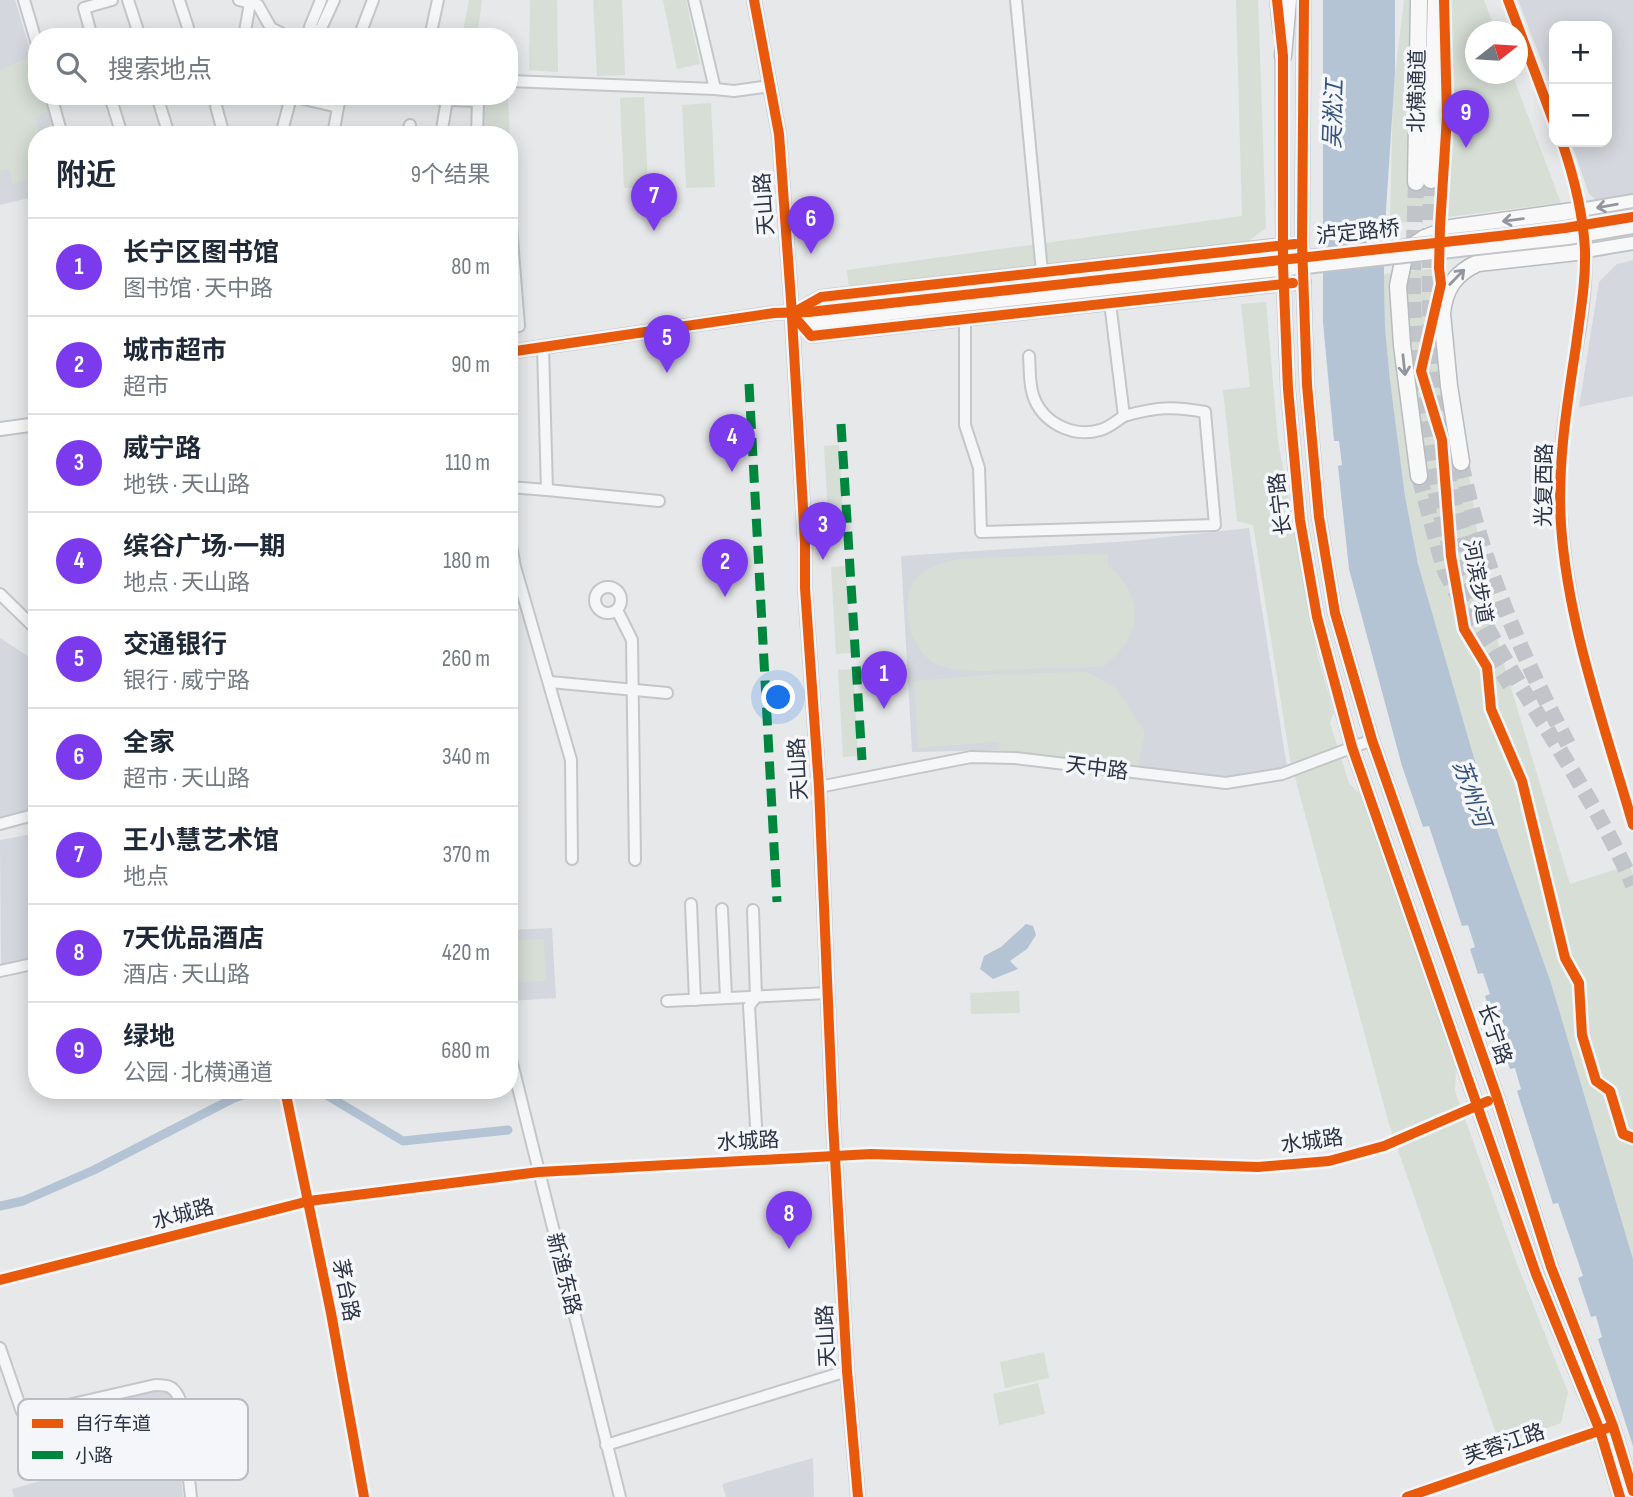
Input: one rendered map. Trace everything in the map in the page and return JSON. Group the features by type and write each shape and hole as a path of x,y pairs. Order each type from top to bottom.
{"highway":[{"path":"1283,56 1288,0"},
{"name":"北横通道","path":"1419,1 1423,181 1436,1"},
{"path":"1419,476 1402,345 1398,286 1404,257 1413,246 1425,238 1451,228 1580,210"},
{"path":"1461,462 1449,386 1442,314 1450,284 1463,271 1478,263 1585,251"}],"main road":[{"name":"天山路","path":"754,0 779,134 792,314 805,587 819,787 847,1371 858,1497"},
{"name":"长宁路","path":"1277,0 1283,56 1283,245 1288,389 1300,520 1317,617 1352,747 1536,1274 1600,1431 1620,1497"},
{"name":"长宁路","path":"1304,0 1302,243 1307,385 1319,517 1335,613 1372,740 1497,1097 1551,1266 1613,1426 1633,1491"},
{"path":"1580,210 1633,201"},
{"name":"泸定路桥","path":"963,306 1633,217"},
{"name":"泸定路桥","path":"963,306 1501,246 1633,227"},
{"path":"792,314 821,297 1302,243"},
{"path":"1585,251 1633,243"},
{"path":"518,351 760,315 792,314 811,323 963,306 1110,303 1304,282"},
{"path":"0,429 28,425"}],"street":[{"path":"24,0 32,28"},
{"path":"90,28 83,4 111,0"},
{"path":"128,0 137,28"},
{"path":"179,0 188,28"},
{"path":"311,28 321,0"},
{"path":"321,28 334,0"},
{"path":"362,28 373,0"},
{"path":"432,28 438,0"},
{"path":"694,0 715,89"},
{"path":"1016,0 1042,272"},
{"path":"1508,0 1549,110"},
{"path":"244,28 244,2 258,5 271,28"},
{"path":"518,81 734,91 769,86"},
{"path":"54,105 59,126"},
{"path":"113,105 118,126"},
{"path":"160,105 166,126"},
{"path":"283,126 289,105"},
{"path":"335,126 338,105"},
{"path":"443,126 446,105"},
{"path":"477,126 478,105"},
{"path":"216,106 222,126"},
{"name":"光复西路","path":"1564,147 1580,210 1585,251 1583,291 1560,466 1561,526 1567,578 1580,640 1633,825"},
{"path":"1110,303 1124,416"},
{"path":"963,306 965,425 979,468 981,532 1215,525 1205,412 1176,407 1147,410 1124,416 1104,430 1086,433 1063,428 1045,416 1033,395 1028,356"},
{"path":"543,347 547,489"},
{"path":"518,487 659,501"},
{"path":"518,574 571,760 572,859"},
{"path":"0,594 28,621"},
{"path":"617,610 632,640 635,860"},
{"path":"550,682 667,693"},
{"name":"天中路","path":"819,787 971,757 1015,758 1226,783 1282,774 1372,740"},
{"path":"0,824 28,816"},
{"path":"691,904 695,1000"},
{"path":"722,909 726,998"},
{"path":"753,910 756,997 749,1006 756,1126"},
{"path":"0,971 28,965"},
{"path":"667,1001 828,993"},
{"name":"新渔东路","path":"518,1087 620,1497"},
{"name":"水城路","path":"0,1280 309,1202 539,1172 871,1154 1258,1167 1329,1161 1384,1146 1497,1097"},
{"name":"茅台路","path":"287,1099 364,1497"},
{"path":"0,1348 18,1400"},
{"path":"606,1445 847,1371"},
{"path":"94,1399 155,1385 169,1385 180,1399"},
{"name":"芙蓉江路","path":"1407,1497 1613,1426"}],"shaded area":[{"path":"0,0 15,0 28,43 28,105 47,105 52,126 28,126 28,198 0,205"},
{"path":"469,0 482,0 478,28 464,28"},
{"path":"530,0 557,0 558,72 529,70"},
{"path":"593,0 622,0 625,75 597,76"},
{"path":"663,0 686,0 700,64 677,69"},
{"path":"1236,0 1258,0 1266,228 1246,243 849,288 847,270 1242,216"},
{"path":"1404,0 1484,0 1492,21 1465,21 1465,84 1516,84 1561,203 1390,224 1393,92"},
{"path":"1518,0 1633,0 1633,194 1599,202 1589,194 1573,147 1612,147 1612,21 1549,21 1549,80"},
{"path":"28,58 28,105 46,105 48,111 36,118 37,126 28,126 28,179 13,184 9,169 0,171 0,70"},
{"path":"644,97 648,187 624,188 620,98"},
{"path":"711,103 715,187 686,188 682,105"},
{"path":"484,105 508,105 509,126 485,126"},
{"path":"1633,260 1633,396 1579,407 1599,282 1617,264"},
{"path":"1439,268 1484,579 1500,651 1570,884 1630,865 1633,876 1633,1259 1551,983 1485,796 1418,564 1405,496 1390,380 1384,274"},
{"path":"1266,302 1278,441 1318,658 1334,712 1330,723 1349,783 1363,797 1456,1069 1455,1091 1517,1264 1568,1392 1561,1423 1500,1445 1389,1124 1290,759 1253,525 1237,521 1223,390 1250,387 1241,304"},
{"path":"839,445 844,532 829,533 824,446"},
{"path":"1249,528 1287,767 1234,779 1000,750 912,752 901,556 1130,541"},
{"path":"1108,553 1108,565 1129,590 1135,617 1126,642 1104,666 961,670 939,665 929,659 914,639 908,599 917,577 930,568 956,559"},
{"path":"846,566 851,653 836,654 831,567"},
{"path":"0,638 28,656 28,812 0,820"},
{"path":"853,669 858,756 843,757 838,670"},
{"path":"1087,672 1116,688 1145,732 1138,767 1000,750 998,742 918,748 914,681 995,674"},
{"path":"28,835 28,958 1,964 0,840"},
{"path":"552,928 556,998 518,1000 518,930"},
{"path":"544,939 546,981 518,983 518,940"},
{"path":"1019,991 1020,1013 971,1014 970,993"},
{"path":"1044,1352 1049,1378 1005,1388 1000,1362"},
{"path":"1038,1383 1045,1414 999,1425 993,1394"},
{"path":"164,1388 173,1395 173,1399 117,1399"},
{"path":"813,1458 814,1497 726,1497 722,1484"},
{"path":"181,1480 183,1497 14,1497 12,1489 40,1481"}],"water":[{"path":"1323,0 1395,0 1395,72 1384,241 1385,327 1405,496 1418,564 1485,796 1551,983 1633,1259 1633,1446 1598,1339 1602,1337 1596,1316 1591,1317 1578,1278 1583,1276 1558,1203 1553,1204 1517,1091 1521,1089 1515,1068 1510,1069 1501,1043 1506,1041 1498,1019 1493,1020 1485,996 1490,994 1483,973 1478,974 1470,949 1475,947 1468,925 1462,926 1429,826 1423,827 1402,766 1349,569 1338,466 1342,465 1339,441 1334,441 1323,322"},
{"path":"1026,924 1033,926 1036,935 1027,949 1010,961 1018,969 993,979 980,969 984,956 1001,947"}],"waterway":[{"path":"0,1206 23,1201 94,1170 232,1099"},
{"path":"333,1099 403,1141 508,1130"}],"tunnel":[{"path":"1431,180 1430,307 1437,413 1447,474 1463,534 1494,620"},
{"path":"1416,182 1413,293 1416,349 1433,476 1450,546 1482,618 1593,807 1633,885"},
{"path":"1461,462 1469,499 1504,607 1568,744"},
{"path":"1419,476 1444,569 1471,622 1510,685"}],"marked path":[{"path":"749,384 777,902"},
{"path":"841,424 862,760"}],"cycle path":[{"path":"754,0 779,134 791,300 805,543 805,588 819,787 833,1122 847,1371 858,1497"},
{"path":"1277,0 1283,56 1283,265 1288,389 1300,520 1317,617 1352,747 1536,1274 1600,1431 1620,1497"},
{"path":"1304,0 1302,243 1307,385 1319,517 1335,613 1372,740 1497,1097 1551,1267 1613,1426 1633,1491"},
{"name":"河滨步道","path":"1444,0 1447,116 1440,227 1441,284 1421,371 1442,440 1451,556 1464,629 1487,667 1491,709 1522,781 1565,958 1579,983 1582,1035 1596,1081 1610,1091 1623,1134 1633,1138"},
{"path":"1508,0 1549,110"},
{"path":"1564,147 1582,222 1585,274 1566,413 1561,525 1579,639 1633,825"},
{"path":"518,351 774,313 809,312 1499,236 1633,217"},
{"path":"798,310 821,297 1295,244"},
{"path":"792,314 811,336 1293,283"},
{"path":"287,1099 331,1313 364,1497"},
{"path":"0,1280 309,1201 539,1172 871,1154 1258,1167 1329,1161 1384,1146 1488,1101"},
{"path":"1407,1497 1610,1427"}],"place":[{"name":"绿地","path":"1466,148"},
{"name":"王小慧艺术馆","path":"654,231"},
{"name":"全家","path":"811,254"},
{"name":"交通银行","path":"667,373"},
{"name":"缤谷广场·一期","path":"732,472"},
{"name":"威宁路","path":"823,560"},
{"name":"城市超市","path":"725,597"},
{"name":"长宁区图书馆","path":"884,709"},
{"name":"7天优品酒店","path":"789,1249"}],"water label":[{"name":"吴淞江","path":"1333,114"},
{"name":"苏州河","path":"1472,793"}]}
